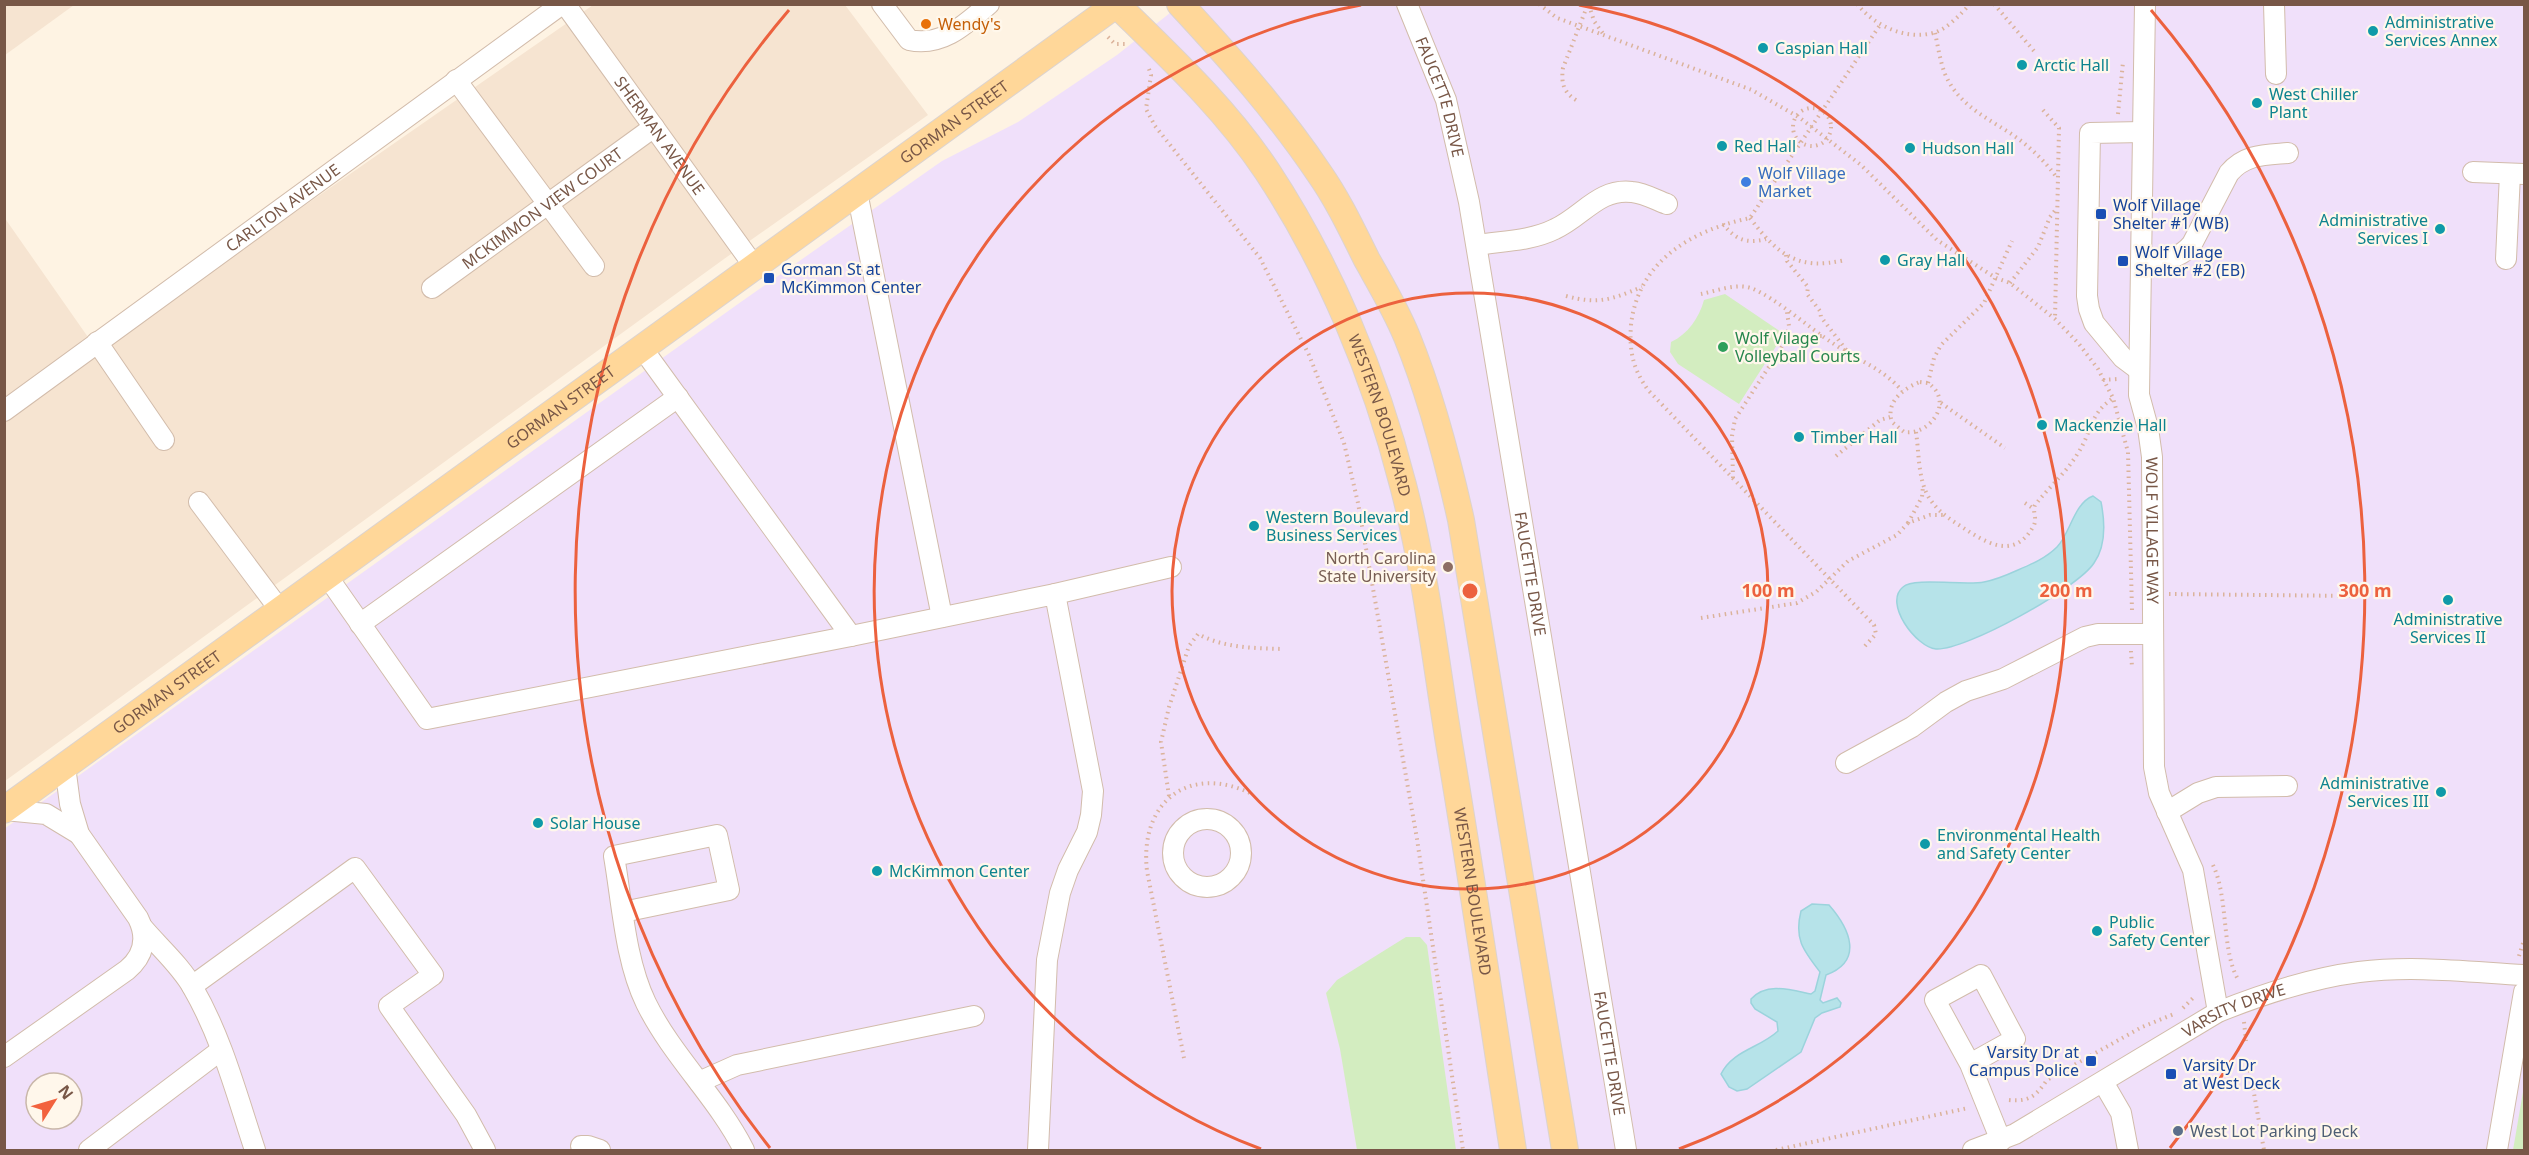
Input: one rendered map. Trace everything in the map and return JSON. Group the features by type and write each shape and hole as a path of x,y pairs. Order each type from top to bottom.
{"main road":[{"path":"1180,4 1262,95 1319,172 1343,211 1406,334 1425,385 1448,458 1461,520 1565,1150"},
{"name":"GORMAN STREET","path":"5,810 1116,5"},
{"name":"WESTERN BOULEVARD","path":"1116,5 1202,89 1265,167 1299,222 1332,289 1366,368 1379,405 1404,486 1416,543 1513,1150"}],"street":[{"name":"CARLTON AVENUE","path":"4,411 456,80 564,4"},
{"name":"SHERMAN AVENUE","path":"564,4 754,266"},
{"path":"882,4 909,40 924,44 944,38 989,4"},
{"name":"FAUCETTE DRIVE","path":"1407,4 1446,99 1477,245 1626,1150"},
{"name":"WOLF VILLAGE WAY","path":"2145,4 2139,395 2148,428 2152,457 2154,767 2159,793 2193,870 2218,1012"},
{"path":"2274,4 2276,74"},
{"path":"456,80 594,266"},
{"name":"MCKIMMON VIEW COURT","path":"432,288 654,127"},
{"path":"2139,370 2123,358 2094,323 2087,296 2090,133 2143,132"},
{"path":"2141,261 2168,260 2185,252 2192,244 2236,164 2256,156 2288,153"},
{"path":"2473,172 2517,174 2506,259"},
{"path":"1477,245 1525,238 1552,231 1576,218 1599,198 1613,191 1634,192 1667,204"},
{"path":"857,192 942,617"},
{"path":"97,342 164,440"},
{"path":"642,348 850,636"},
{"path":"360,624 678,397"},
{"path":"199,502 280,610"},
{"path":"327,576 427,719 850,636 1055,594 1171,567"},
{"path":"1038,1150 1048,949 1065,877 1087,832 1093,791 1055,594"},
{"path":"1846,763 1912,727 1946,702 1966,691 2004,679 2085,637 2098,634 2152,634"},
{"path":"65,766 70,804 80,834 143,928 192,986 221,1050 255,1150"},
{"path":"2167,812 2198,793 2217,787 2287,786"},
{"path":"5,810 46,814 80,834"},
{"path":"1209,819 1230,828 1237,837 1241,858 1238,869 1222,885 1211,888 1199,887 1181,892 1180,875 1174,865 1172,854 1179,832 1198,820 1209,819"},
{"path":"623,912 729,890 717,835 614,856 623,912 633,968 645,1001 676,1054 730,1123 743,1150"},
{"path":"192,986 355,868 433,975 389,1006 466,1115 484,1150"},
{"path":"4,1057 132,966 142,950 143,928"},
{"name":"VARSITY DRIVE","path":"1973,1150 2001,1141 2218,1012 2306,983 2361,972 2397,969 2524,975"},
{"path":"1970,1064 2015,1039 1981,975 1935,1000 1970,1064 2001,1141"},
{"path":"2497,1150 2524,992"},
{"path":"699,1082 737,1065 974,1016"},
{"path":"89,1150 221,1050"},
{"path":"2103,1082 2121,1113 2128,1150"}],"path":[{"path":"1539,4 1557,18 1752,90 1812,126 1861,165 1937,240 1996,278 2010,283 2055,320 2079,344 2113,398 2128,452 2132,611"},
{"path":"1576,100 1565,91 1562,79 1563,68 1589,4"},
{"path":"1589,4 1594,21 1605,37"},
{"path":"1857,4 1880,26 1899,32 1918,34 1935,33 1971,4"},
{"path":"1994,4 2034,51"},
{"path":"1865,646 1875,634 1875,627 1648,390 1635,373 1629,346 1633,310 1645,280 1663,259 1680,245 1705,230 1750,218 1880,26"},
{"path":"1935,33 1946,75 1962,99 1981,116 2024,143 2043,160 2057,179"},
{"path":"1115,44 1128,44"},
{"path":"2117,133 2123,52"},
{"path":"1147,64 1151,75 1146,110 1155,126 1260,258 1309,355 1344,443 1358,503 1418,839 1463,1150"},
{"path":"1805,109 1822,111 1831,123 1828,138 1812,147 1801,143 1794,133 1793,122 1796,116 1805,109"},
{"path":"2043,110 2059,128 2055,320"},
{"path":"2010,283 2038,248 2050,217 2057,208"},
{"path":"1750,218 1766,239 1786,255 1807,263 1827,264 1845,260"},
{"path":"1723,224 1741,240 1753,242 1766,239"},
{"path":"1928,383 1934,358 1941,345 1984,303 2012,242"},
{"path":"1786,255 1787,261 1808,287 1807,294 1820,310 1821,317 1849,354"},
{"path":"1566,296 1587,302 1604,301 1643,287"},
{"path":"1701,294 1730,287 1749,288 1849,354 1871,364 1888,376 1902,391"},
{"path":"1733,478 1732,436 1735,419 1785,342 1789,327 1787,312"},
{"path":"1785,342 1806,336 1822,336"},
{"path":"2103,380 2118,379"},
{"path":"1920,382 1928,383 1938,394 1941,403 1939,413 1916,432 1904,432 1897,428 1890,417 1892,406 1902,391 1920,382"},
{"path":"1923,486 1935,507 1984,542 2002,546 2016,543 2028,533 2035,523 2034,508 2079,452 2094,415 2113,398"},
{"path":"1941,403 2005,448"},
{"path":"1836,456 1880,420 1890,417"},
{"path":"1701,618 1797,603 1816,592 1848,561 1897,535 1908,523 1922,497 1923,486 1916,432"},
{"path":"2025,503 2034,508"},
{"path":"1908,523 1930,515 1944,515"},
{"path":"2130,593 2354,596"},
{"path":"1169,796 1161,742 1169,707 1194,637 1198,634 1208,639 1240,647 1282,649"},
{"path":"1184,1058 1145,854 1148,836 1161,805 1169,796 1193,787 1219,784 1233,785 1252,794"},
{"path":"2009,1100 2028,1100 2037,1094 2047,1080 2142,1027 2173,1014 2186,1006 2195,996"},
{"path":"2244,1021 2246,1041"},
{"path":"2249,1065 2264,1150"},
{"path":"1776,1150 1972,1107"}],"shaded area":[{"path":"5,4 74,4 74,5 5,55"},
{"path":"593,5 845,5 928,115 724,259 5,781 4,217 97,350"},
{"name":"North Carolina State University","path":"1180,5 2524,5 2524,1150 5,1150 4,829 738,304 942,161 1018,122 1117,55"}],"green space":[{"name":"Wolf Vilage Volleyball Courts","path":"1725,294 1784,334 1739,404 1678,364 1670,352 1671,342 1683,335 1692,325 1704,300"},
{"path":"1406,937 1420,937 1427,945 1456,1150 1357,1150 1340,1049 1326,993 1337,980"},
{"path":"2524,1086 2524,1150 2513,1150"}],"water":[{"path":"2093,496 2101,502 2104,534 2101,549 2094,563 2067,587 2045,602 1995,629 1950,647 1936,649 1920,641 1911,633 1899,613 1897,603 1898,594 1903,587 1928,582 1984,582 2034,563 2057,547 2081,505"},
{"path":"1812,904 1829,905 1843,924 1850,944 1845,962 1838,969 1826,975 1820,1000 1823,1003 1837,998 1841,1003 1840,1007 1815,1018 1801,1052 1747,1089 1737,1091 1729,1087 1721,1074 1726,1066 1740,1054 1778,1031 1777,1022 1755,1009 1751,999 1764,990 1772,989 1787,989 1811,994 1815,991 1820,972 1801,944 1799,937 1801,911"}],"place":[{"name":"Wendy's","path":"926,24"},
{"name":"Administrative Services Annex","path":"2373,31"},
{"name":"Caspian Hall","path":"1763,48"},
{"name":"Arctic Hall","path":"2022,65"},
{"name":"West Chiller Plant","path":"2257,103"},
{"name":"Red Hall","path":"1722,146"},
{"name":"Hudson Hall","path":"1910,148"},
{"name":"Wolf Village Market","path":"1746,182"},
{"name":"Wolf Village Shelter #1 (WB)","path":"2101,214"},
{"name":"Administrative Services I","path":"2440,229"},
{"name":"Gray Hall","path":"1885,260"},
{"name":"Wolf Village Shelter #2 (EB)","path":"2123,261"},
{"name":"Gorman St at McKimmon Center","path":"769,278"},
{"name":"Wolf Vilage Volleyball Courts","path":"1723,347"},
{"name":"Mackenzie Hall","path":"2042,425"},
{"name":"Timber Hall","path":"1799,437"},
{"name":"Western Boulevard Business Services","path":"1254,526"},
{"name":"North Carolina State University","path":"1448,567"},
{"name":"Administrative Services II","path":"2448,600"},
{"name":"Administrative Services III","path":"2441,792"},
{"name":"Solar House","path":"538,823"},
{"name":"Environmental Health and Safety Center","path":"1925,844"},
{"name":"McKimmon Center","path":"877,871"},
{"name":"Public Safety Center","path":"2097,931"},
{"name":"Varsity Dr at Campus Police","path":"2091,1061"},
{"name":"Varsity Dr at West Deck","path":"2171,1074"},
{"name":"West Lot Parking Deck","path":"2178,1131"}]}
